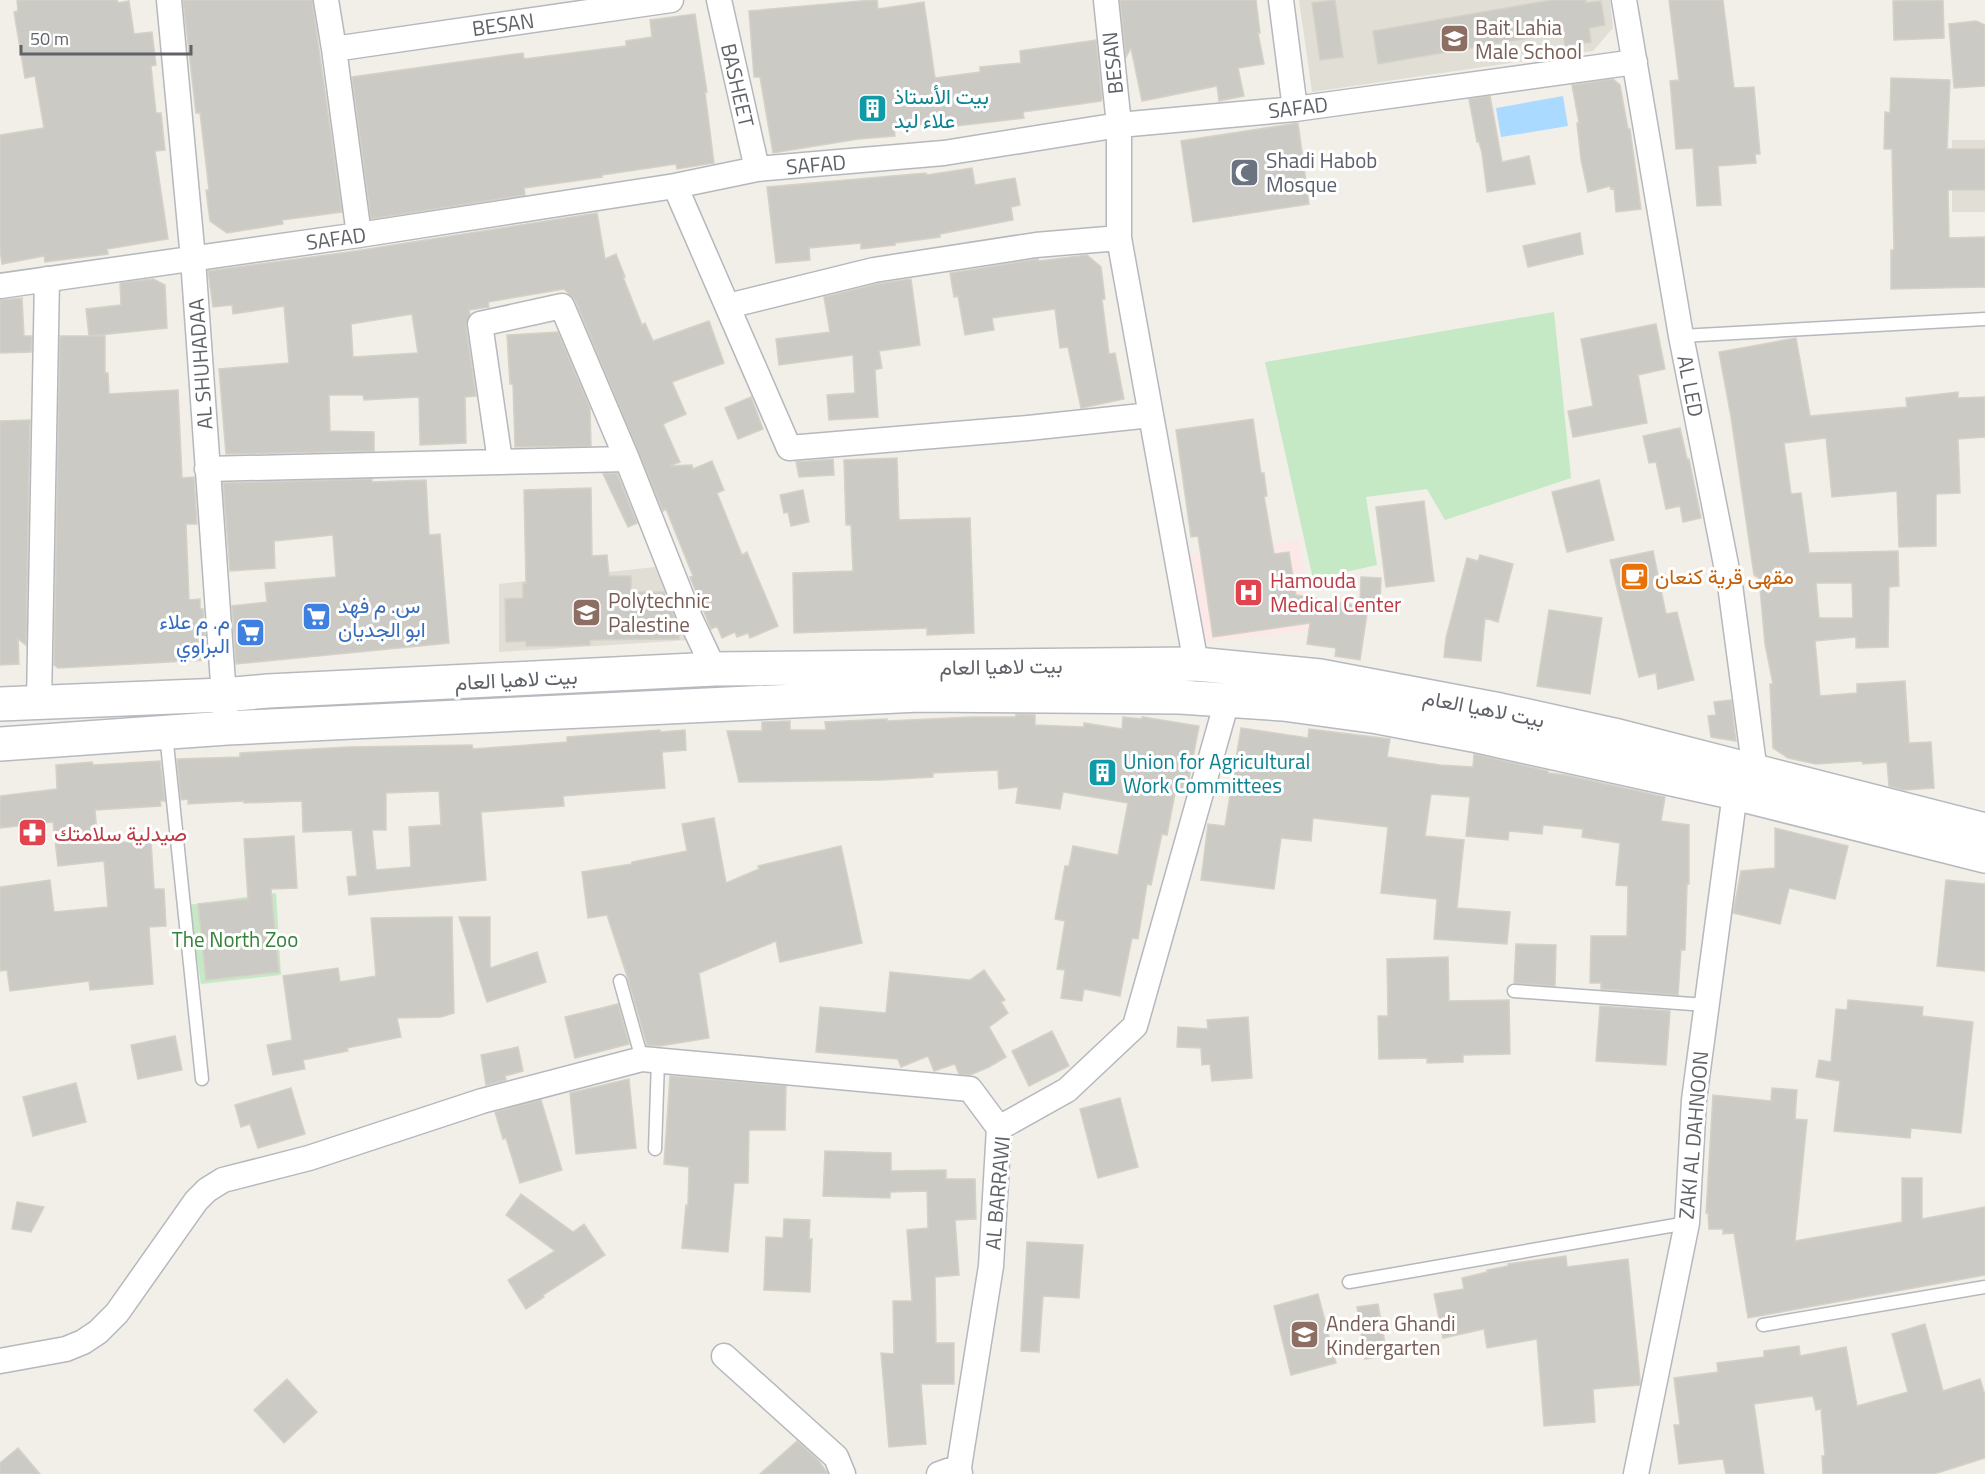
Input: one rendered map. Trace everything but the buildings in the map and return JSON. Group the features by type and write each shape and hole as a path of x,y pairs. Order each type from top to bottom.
{"main road":[{"name":"بيت لاهيا العام","path":"0,704 223,695 714,669 1197,664 1320,676 1500,710 1614,735 1745,782 1985,856"},
{"name":"بيت لاهيا العام","path":"0,744 227,729 919,696 1180,697 1283,704 1378,717 1745,782 1985,830"}],"street":[{"name":"AL SHUHADAA","path":"169,0 193,259 227,729"},
{"path":"326,0 359,235"},
{"name":"BESAN","path":"334,49 671,0"},
{"name":"BASHEET","path":"719,0 757,169"},
{"name":"BESAN","path":"1106,0 1119,125 1119,238 1197,664"},
{"path":"1281,0 1295,109"},
{"name":"AL LED","path":"1624,0 1681,336 1730,585 1745,782"},
{"name":"SAFAD","path":"0,286 359,235 675,186 757,169 944,153 1119,125 1295,109 1635,62"},
{"path":"675,186 789,448 1151,415"},
{"path":"728,306 874,270 1036,245 1119,238"},
{"path":"39,702 46,279"},
{"path":"500,461 480,324 562,306 627,459 690,618 714,669"},
{"path":"207,469 627,459"},
{"name":"AL BARRAWI","path":"953,1472 991,1266 999,1128 1067,1090 1135,1026 1227,700"},
{"name":"ZAKI AL DAHNOON","path":"1636,1474 1687,1223 1694,1100 1706,1005 1745,782"},
{"path":"0,1361 66,1349 98,1332 117,1312 195,1201 223,1180 309,1158 482,1101 650,1060 970,1089 999,1128"},
{"path":"724,1356 836,1457 843,1474"}],"lane":[{"path":"1681,336 1985,319"},
{"path":"165,733 202,1078"},
{"path":"620,981 650,1060 655,1149"},
{"path":"1514,991 1706,1005"},
{"path":"1349,1282 1687,1223"},
{"path":"1763,1325 1985,1287"}],"shaded area":[{"name":"Bait Lahia Male School","path":"1299,0 1610,0 1613,28 1593,51 1312,92"},
{"path":"1952,140 1985,140 1985,212 1952,212"},
{"name":"Hamouda Medical Center","path":"1299,540 1310,630 1198,643 1188,554"},
{"name":"Polytechnic Palestine","path":"655,567 690,640 499,652 499,584"}],"green space":[{"path":"1554,312 1571,478 1445,520 1427,489 1366,497 1377,565 1313,579 1265,362"},
{"name":"The North Zoo","path":"276,893 281,975 201,984 188,905"}],"water":[{"path":"1563,96 1568,126 1501,137 1496,108"}],"place":[{"name":"Bait Lahia Male School","path":"1454,39"},
{"name":"بيت الأستاذ علاء لبد","path":"873,108"},
{"name":"Shadi Habob Mosque","path":"1245,172"},
{"name":"مقهى قرية كنعان","path":"1634,576"},
{"name":"Hamouda Medical Center","path":"1249,592"},
{"name":"Polytechnic Palestine","path":"587,612"},
{"name":"س. م فهد ابو الجديان","path":"317,617"},
{"name":"م. م علاء البراوي","path":"251,633"},
{"name":"Union for Agricultural Work Committees","path":"1102,773"},
{"name":"صيدلية سلامتك","path":"33,833"},
{"name":"Andera Ghandi Kindergarten","path":"1305,1335"}]}
